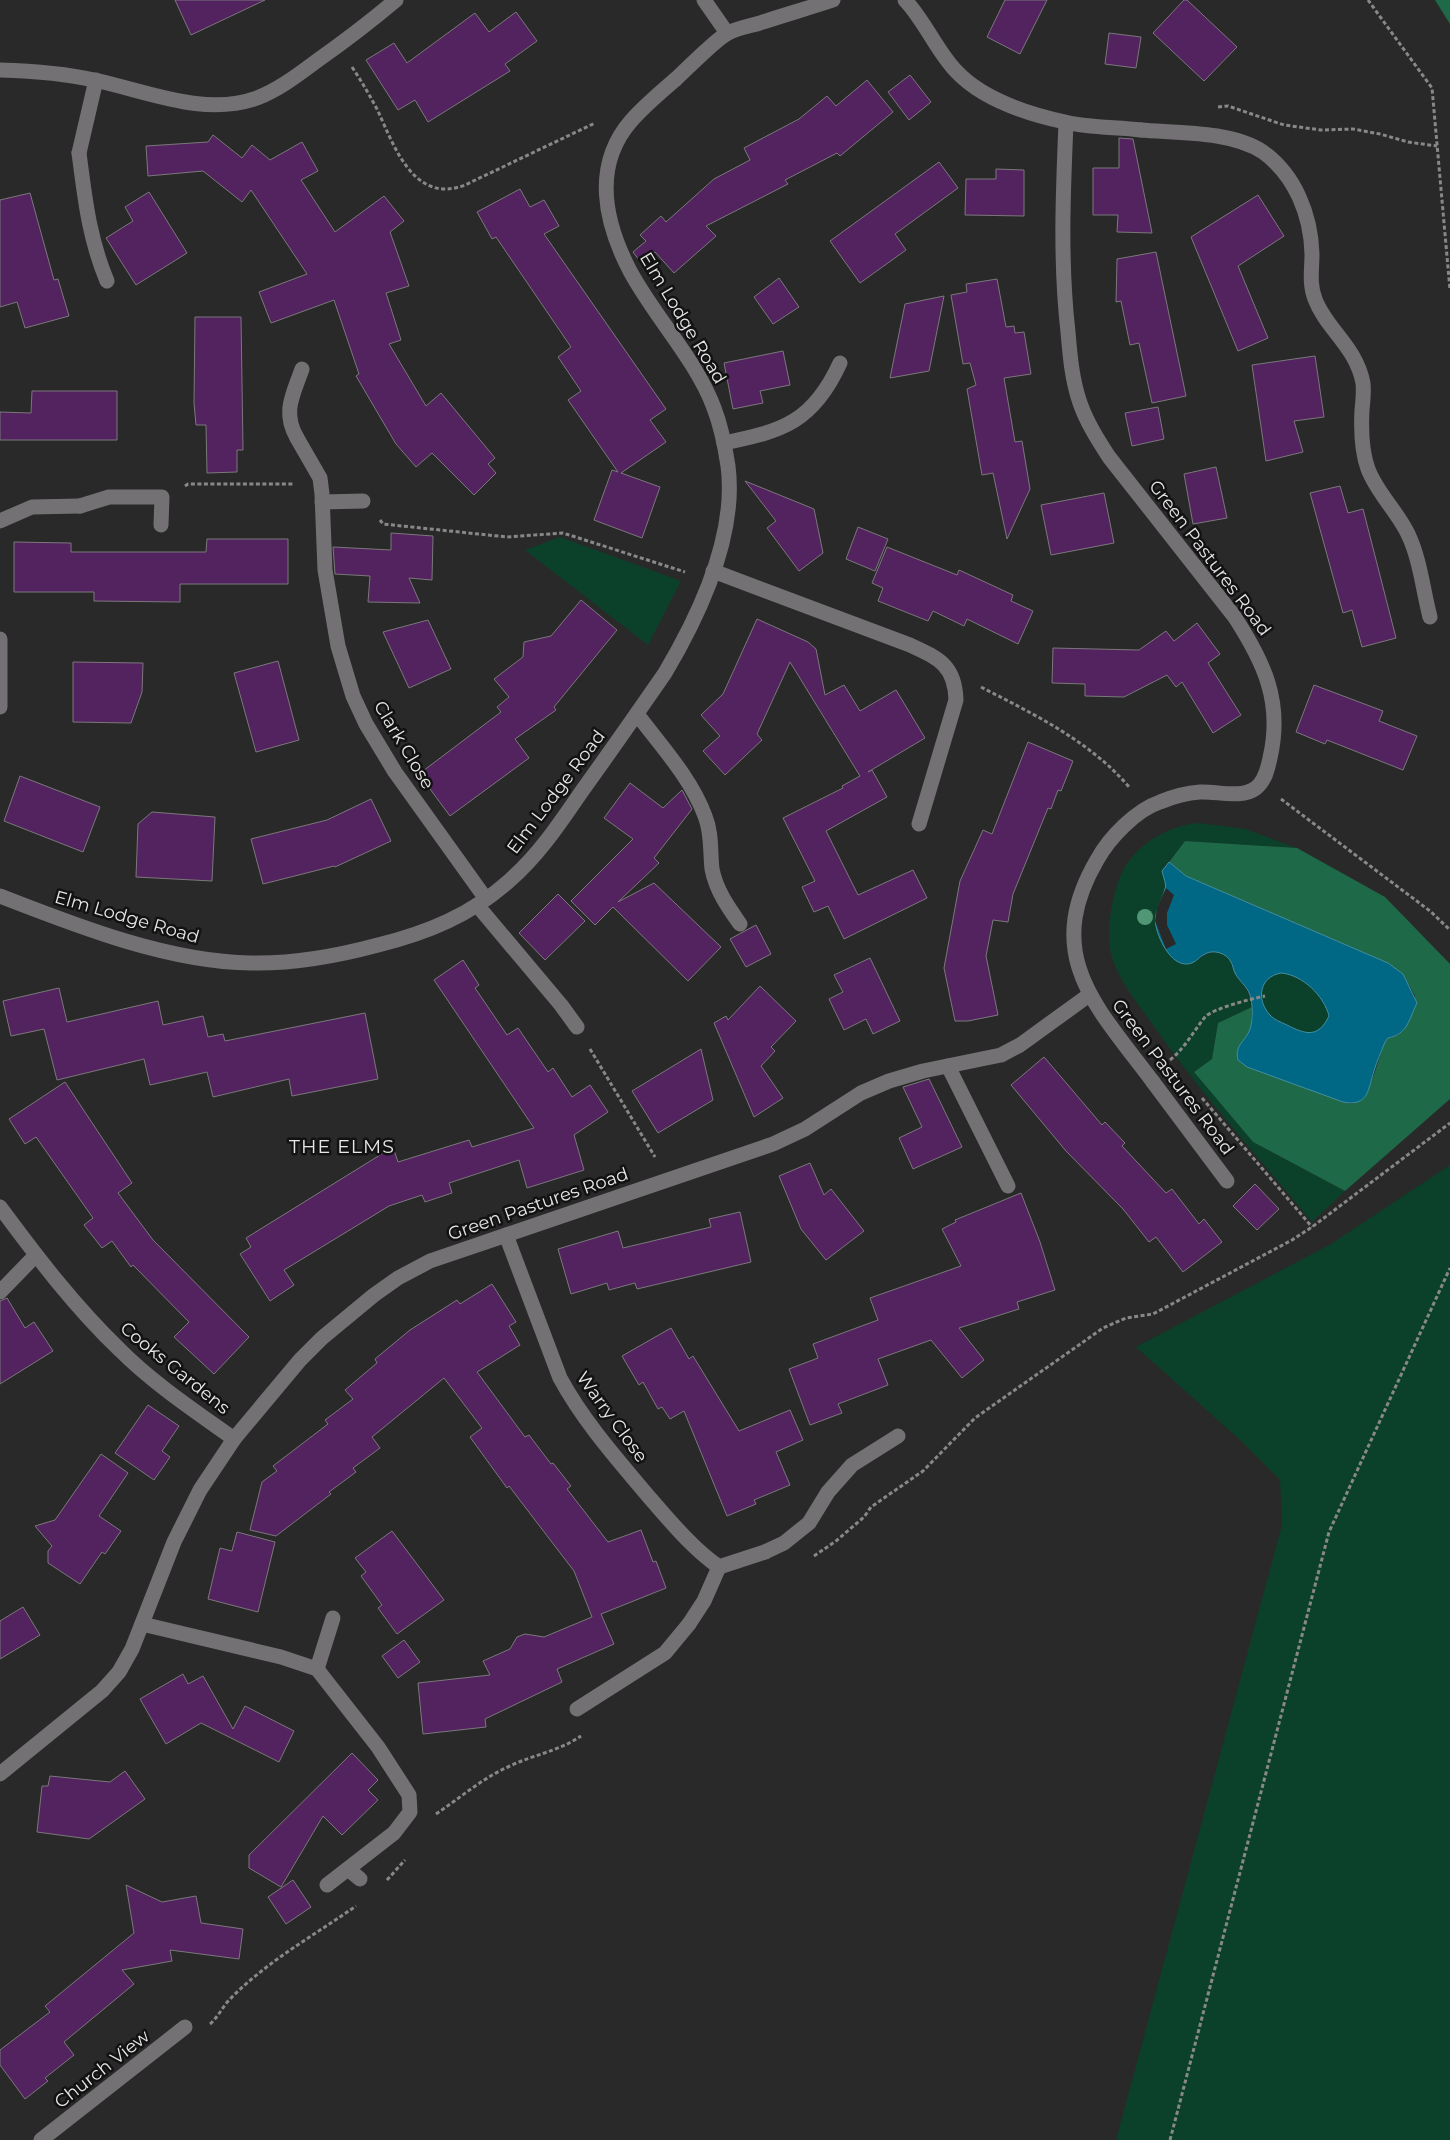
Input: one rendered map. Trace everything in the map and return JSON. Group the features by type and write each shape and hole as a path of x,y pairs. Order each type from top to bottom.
{"street":[{"path":"0,70 45,72 96,80 184,102 213,105 233,103 257,98 282,86 338,46 396,0"},
{"path":"704,0 727,34 833,0"},
{"path":"905,0 955,70 976,89 1003,103 1066,123 1210,136 1232,140 1263,152 1280,168 1297,192 1307,218 1312,243 1311,278 1314,297 1318,306 1343,340 1357,366 1364,392 1362,428 1364,452 1369,471 1408,535 1430,618"},
{"name":"Elm Lodge Road","path":"0,896 51,916 150,947 194,957 250,964 291,961 358,950 409,938 450,922 509,882 539,851 637,714 680,648 711,576 724,538 728,514 728,468 724,443 714,407 630,271 612,225 605,189 606,169 612,152 630,122 727,34"},
{"path":"96,80 79,153 86,210 95,253 107,281"},
{"name":"Green Pastures Road","path":"1066,123 1062,219 1065,305 1072,365 1080,402 1096,436 1109,457 1234,616 1263,664 1271,691 1275,718 1271,754 1268,767 1260,784 1255,789 1243,793 1200,792 1187,794 1157,802 1147,808 1122,827 1102,851 1079,897 1074,925 1073,944 1081,977 1090,995 1227,1182"},
{"path":"724,443 770,433 799,418 825,392 840,363"},
{"name":"Clark Close","path":"302,369 289,412 290,424 313,463 321,484 325,570 338,646 353,696 370,731 395,772 482,902"},
{"path":"0,521 32,507 80,506 108,497 162,497 161,525"},
{"path":"322,502 363,501"},
{"path":"711,576 910,645 940,661 950,670 954,680 956,700 919,824"},
{"path":"0,639 0,707"},
{"path":"637,714 677,766 697,798 709,829 712,868 716,886 740,924"},
{"path":"482,902 577,1027"},
{"name":"Green Pastures Road","path":"0,1774 113,1680 126,1661 174,1542 187,1515 200,1490 234,1439 311,1348 374,1295 398,1278 430,1261 790,1137 861,1093 876,1086 923,1072 1001,1055 1020,1045 1090,995"},
{"path":"948,1066 1008,1186"},
{"name":"Cooks Gardens","path":"0,1207 63,1289 121,1351 149,1376 234,1439"},
{"name":"Warry Close","path":"506,1235 550,1353 572,1399 608,1449 678,1530 703,1556 718,1567"},
{"path":"0,1292 36,1256"},
{"path":"577,1709 665,1653 689,1624 704,1601 718,1567 765,1552 784,1543 809,1523 828,1492 852,1465 898,1436"},
{"path":"317,1669 333,1618"},
{"path":"142,1624 281,1657 317,1669 378,1747 404,1784 410,1802 410,1812 403,1824 394,1833 327,1885"},
{"path":"348,1869 360,1879"},
{"name":"Church View","path":"41,2140 185,2027"}],"path":[{"path":"1368,0 1432,88 1450,290"},
{"path":"338,46 372,100 398,156 412,172 433,186 452,189 465,185 599,122"},
{"path":"1211,109 1228,106 1284,125 1321,130 1352,129 1408,142 1437,146"},
{"path":"162,497 188,484 321,484"},
{"path":"363,501 383,524 507,537 563,533 711,576"},
{"path":"950,670 1043,719 1077,741 1114,770 1147,808"},
{"path":"1260,784 1430,911 1450,930"},
{"path":"1153,1082 1175,1067 1170,1060 1179,1053 1207,1015 1241,1002 1265,996"},
{"path":"577,1027 668,1179"},
{"path":"1200,1096 1312,1227"},
{"path":"811,1558 836,1541 864,1517 871,1507 929,1466 963,1428 975,1418 1103,1328 1126,1318 1153,1314 1206,1284 1247,1265 1312,1227 1450,1123"},
{"path":"1170,2140 1329,1532 1450,1268"},
{"path":"381,1886 408,1857"},
{"path":"209,2026 228,2001 251,1981 293,1948 361,1902"}],"green space":[{"path":"1435,0 1450,0 1450,24"},
{"path":"560,537 681,581 648,645 525,550"},
{"path":"1199,823 1245,829 1297,848 1185,841 1164,867 1166,888 1157,908 1162,944 1199,959 1215,952 1227,956 1248,994 1252,1007 1218,1023 1212,1059 1194,1072 1253,1142 1345,1191 1312,1222 1173,1053 1130,994 1115,967 1112,957 1109,923 1117,885 1126,865 1140,849 1158,836 1178,827"},
{"path":"1185,841 1297,848 1385,897 1450,964 1450,1099 1345,1191 1253,1142 1194,1072 1212,1059 1218,1023 1252,1007 1251,1026 1241,1063 1343,1102 1355,1103 1366,1093 1370,1085 1386,1039 1394,1037 1401,1032 1408,1023 1415,996 1403,974 1388,963 1186,876 1169,862"},
{"path":"1281,973 1297,977 1311,987 1322,1001 1329,1016 1325,1023 1316,1031 1311,1033 1300,1031 1276,1020 1266,1009 1262,996 1264,984 1274,975"},
{"path":"1450,1165 1450,2140 1116,2140 1282,1525 1280,1480 1239,1439 1136,1347 1331,1244"}],"water":[{"path":"1169,862 1186,876 1388,963 1403,974 1417,1003 1404,1029 1395,1036 1388,1038 1385,1042 1363,1099 1352,1103 1343,1102 1247,1067 1238,1060 1239,1047 1251,1025 1252,1007 1250,995 1235,973 1232,963 1223,954 1216,952 1208,953 1192,963 1185,964 1179,962 1168,953 1160,939 1155,921 1165,887 1162,871","holes":["1281,973 1305,982 1317,994 1326,1008 1329,1016 1325,1023 1316,1031 1311,1033 1300,1031 1274,1018 1263,1003 1262,990 1268,979"]}],"pier":[{"path":"1166,888 1174,895 1167,913 1167,925 1176,944 1166,949 1155,921 1157,908"}],"building":[{"path":"175,0 265,0 191,35"},
{"path":"1005,0 1047,0 1020,54 987,37"},
{"path":"1184,0 1187,0 1237,47 1204,81 1153,33"},
{"path":"516,12 537,41 505,64 510,71 428,122 415,100 398,110 366,60 394,43 407,63 475,13 489,32"},
{"path":"1109,33 1141,37 1136,68 1105,64"},
{"path":"910,75 931,102 909,120 888,92"},
{"path":"867,80 893,112 840,156 837,153 785,180 788,184 706,226 716,236 674,273 655,252 639,260 633,252 646,241 640,235 661,216 666,222 714,179 750,160 744,148 799,119 827,96 836,106"},
{"path":"213,135 242,158 252,145 270,160 302,142 318,171 301,180 335,232 384,196 404,221 390,232 409,286 386,293 401,340 389,344 426,406 441,393 495,458 488,464 496,473 474,495 432,453 416,467 396,444 356,376 359,374 334,300 271,323 259,292 307,274 251,190 242,202 203,171 148,176 146,146 208,142"},
{"path":"1119,138 1133,139 1152,233 1117,232 1118,215 1093,215 1093,168 1119,168"},
{"path":"939,162 958,188 895,234 906,250 860,283 830,241"},
{"path":"996,169 1024,170 1024,216 965,215 966,179 996,179"},
{"path":"520,189 530,207 544,200 559,226 544,234 666,409 650,420 666,442 621,473 660,487 642,538 594,520 612,470 618,472 568,400 581,391 558,357 571,347 496,237 492,239 477,212"},
{"path":"149,192 187,253 136,285 106,238 133,221 125,207"},
{"path":"30,193 54,280 58,279 69,316 25,328 17,302 0,307 0,200"},
{"path":"1258,195 1284,236 1238,266 1268,338 1238,351 1191,237"},
{"path":"1156,252 1186,396 1152,403 1139,343 1130,345 1121,301 1116,302 1117,259"},
{"path":"779,278 799,307 773,324 754,297"},
{"path":"997,279 1006,327 1014,326 1015,333 1024,332 1031,374 1004,378 1015,442 1022,441 1030,489 1007,539 993,473 982,475 967,389 976,385 970,363 963,364 951,295 967,292 966,284"},
{"path":"944,296 929,371 890,378 905,304"},
{"path":"195,317 241,317 243,450 237,450 237,472 207,473 206,425 196,425 194,403"},
{"path":"783,351 790,385 760,391 763,403 733,409 724,363"},
{"path":"1315,356 1324,417 1294,421 1303,452 1266,461 1252,365"},
{"path":"32,391 117,391 117,440 0,440 0,412 31,413"},
{"path":"1158,407 1164,439 1132,446 1125,413"},
{"path":"1216,467 1227,518 1193,524 1184,474"},
{"path":"745,481 814,509 823,553 799,571 767,528 776,521"},
{"path":"1340,486 1348,513 1363,509 1396,638 1362,647 1352,610 1343,613 1310,493"},
{"path":"1104,493 1114,543 1051,555 1041,505"},
{"path":"858,527 888,539 875,571 846,559"},
{"path":"391,533 433,536 432,580 409,578 420,603 368,602 370,576 335,574 333,547 391,550"},
{"path":"207,539 288,539 288,584 180,584 180,602 94,601 94,592 14,592 14,542 71,543 71,552 206,552"},
{"path":"887,547 957,575 959,570 1013,595 1011,601 1033,611 1018,644 967,619 964,626 933,611 928,621 878,601 883,588 872,583"},
{"path":"581,600 617,630 554,707 556,710 515,739 529,758 450,816 419,774 501,712 497,707 509,697 494,679 523,657 524,642 551,636"},
{"path":"757,619 808,642 816,649 825,695 844,685 860,711 896,690 925,738 868,772 872,770 887,797 826,831 858,895 913,870 927,898 844,939 828,906 814,912 802,887 815,881 783,818 843,788 842,786 860,776 790,662 757,734 762,740 725,775 703,751 720,736 701,715 723,694"},
{"path":"428,620 451,669 409,688 383,632"},
{"path":"1197,623 1220,654 1208,663 1241,715 1213,733 1182,682 1176,687 1167,675 1124,697 1085,696 1085,684 1052,683 1053,648 1139,650 1166,631 1174,641"},
{"path":"278,661 299,740 256,752 234,673"},
{"path":"73,662 143,663 142,692 131,723 73,722"},
{"path":"1314,685 1383,711 1379,721 1417,736 1403,770 1327,740 1325,744 1296,732"},
{"path":"1028,742 1073,761 1061,791 1058,790 1051,809 1048,808 1013,894 1008,922 993,920 986,956 998,1015 968,1021 955,1021 944,968 960,881 983,830 992,834"},
{"path":"20,776 100,807 83,852 4,821"},
{"path":"630,783 663,808 682,790 692,809 654,858 659,863 618,902 654,883 721,947 688,981 613,907 595,925 571,901 633,839 604,818"},
{"path":"371,799 391,841 335,867 263,884 251,839 327,820"},
{"path":"152,812 215,817 212,881 136,877 138,824"},
{"path":"558,894 585,921 545,960 519,933"},
{"path":"756,925 771,954 746,967 730,939"},
{"path":"870,958 900,1021 873,1034 866,1019 844,1030 829,999 843,992 834,975"},
{"path":"463,960 479,985 475,988 507,1035 518,1028 548,1072 553,1068 572,1097 590,1085 608,1112 574,1135 584,1170 527,1188 519,1160 449,1183 452,1193 425,1202 422,1195 389,1206 284,1270 294,1285 270,1301 240,1254 251,1247 246,1238 393,1147 398,1162 469,1140 472,1147 534,1128 434,980"},
{"path":"760,986 796,1021 771,1047 775,1051 761,1066 783,1098 754,1117 714,1023 726,1016 728,1020"},
{"path":"59,988 67,1022 158,1001 163,1025 203,1016 208,1037 223,1034 225,1041 365,1013 378,1079 292,1096 289,1079 213,1097 207,1072 150,1085 144,1059 57,1080 44,1029 11,1036 3,1001"},
{"path":"701,1049 713,1100 658,1133 632,1091"},
{"path":"1044,1057 1102,1125 1105,1122 1125,1143 1122,1146 1166,1193 1172,1189 1199,1224 1204,1219 1222,1242 1183,1272 1156,1237 1149,1242 1123,1209 1066,1151 1011,1085"},
{"path":"929,1079 962,1147 913,1169 899,1138 922,1127 903,1087"},
{"path":"65,1082 132,1183 118,1193 153,1240 249,1337 214,1374 174,1337 189,1322 133,1265 131,1267 112,1241 102,1248 84,1225 93,1218 36,1137 25,1144 9,1119"},
{"path":"810,1163 824,1195 831,1189 864,1231 826,1260 801,1229 779,1176"},
{"path":"1255,1184 1279,1209 1257,1230 1233,1206"},
{"path":"1021,1193 1040,1242 1055,1290 1017,1302 1019,1309 959,1328 984,1360 962,1378 931,1340 878,1359 888,1385 838,1404 842,1413 810,1425 789,1369 818,1358 813,1344 878,1320 870,1298 961,1266 942,1229 956,1222 955,1220"},
{"path":"740,1212 751,1262 637,1289 635,1283 609,1290 607,1283 571,1294 558,1249 618,1231 623,1248 711,1227 709,1219"},
{"path":"492,1284 516,1322 509,1326 520,1345 477,1372 525,1437 529,1435 571,1486 567,1489 608,1542 641,1530 653,1562 656,1561 666,1588 601,1614 614,1644 557,1669 562,1682 485,1719 486,1727 423,1734 418,1683 490,1675 483,1661 510,1649 517,1637 525,1634 544,1637 592,1617 574,1571 509,1486 507,1488 470,1437 482,1428 444,1378 372,1437 380,1448 353,1468 356,1472 329,1492 331,1494 276,1536 250,1530 262,1482 277,1471 273,1466 328,1424 325,1420 353,1399 345,1390 377,1363 375,1359 410,1330 457,1300 460,1304"},
{"path":"7,1298 25,1328 34,1322 53,1351 0,1384 0,1301"},
{"path":"671,1328 689,1359 693,1356 739,1431 790,1410 803,1440 776,1452 790,1485 754,1500 756,1504 727,1516 684,1411 670,1419 662,1407 658,1409 643,1382 639,1385 622,1356"},
{"path":"148,1405 179,1426 162,1451 170,1457 154,1480 115,1453"},
{"path":"101,1454 128,1473 99,1516 121,1531 105,1554 102,1552 80,1584 48,1563 48,1551 52,1546 35,1526 55,1520"},
{"path":"392,1531 444,1600 397,1634 378,1608 382,1605 361,1576 366,1572 355,1558"},
{"path":"237,1532 275,1542 258,1612 208,1599 220,1548 232,1551"},
{"path":"23,1607 40,1635 0,1659 0,1621"},
{"path":"404,1640 420,1662 398,1678 382,1656"},
{"path":"183,1674 188,1684 203,1676 233,1729 245,1706 294,1731 279,1762 201,1723 166,1744 140,1699"},
{"path":"352,1753 378,1780 368,1790 378,1800 342,1835 323,1816 281,1887 249,1868 249,1855"},
{"path":"125,1771 145,1799 89,1839 37,1832 42,1786 48,1786 50,1776 110,1782"},
{"path":"293,1880 311,1907 286,1924 268,1897"},
{"path":"126,1885 162,1902 196,1896 201,1923 243,1929 239,1959 170,1950 172,1961 122,1970 134,1984 64,2042 74,2055 45,2078 48,2081 25,2099 0,2065 0,2050 50,2012 45,2006 134,1933"}],"district":[{"name":"THE ELMS","path":"342,1146"}]}
